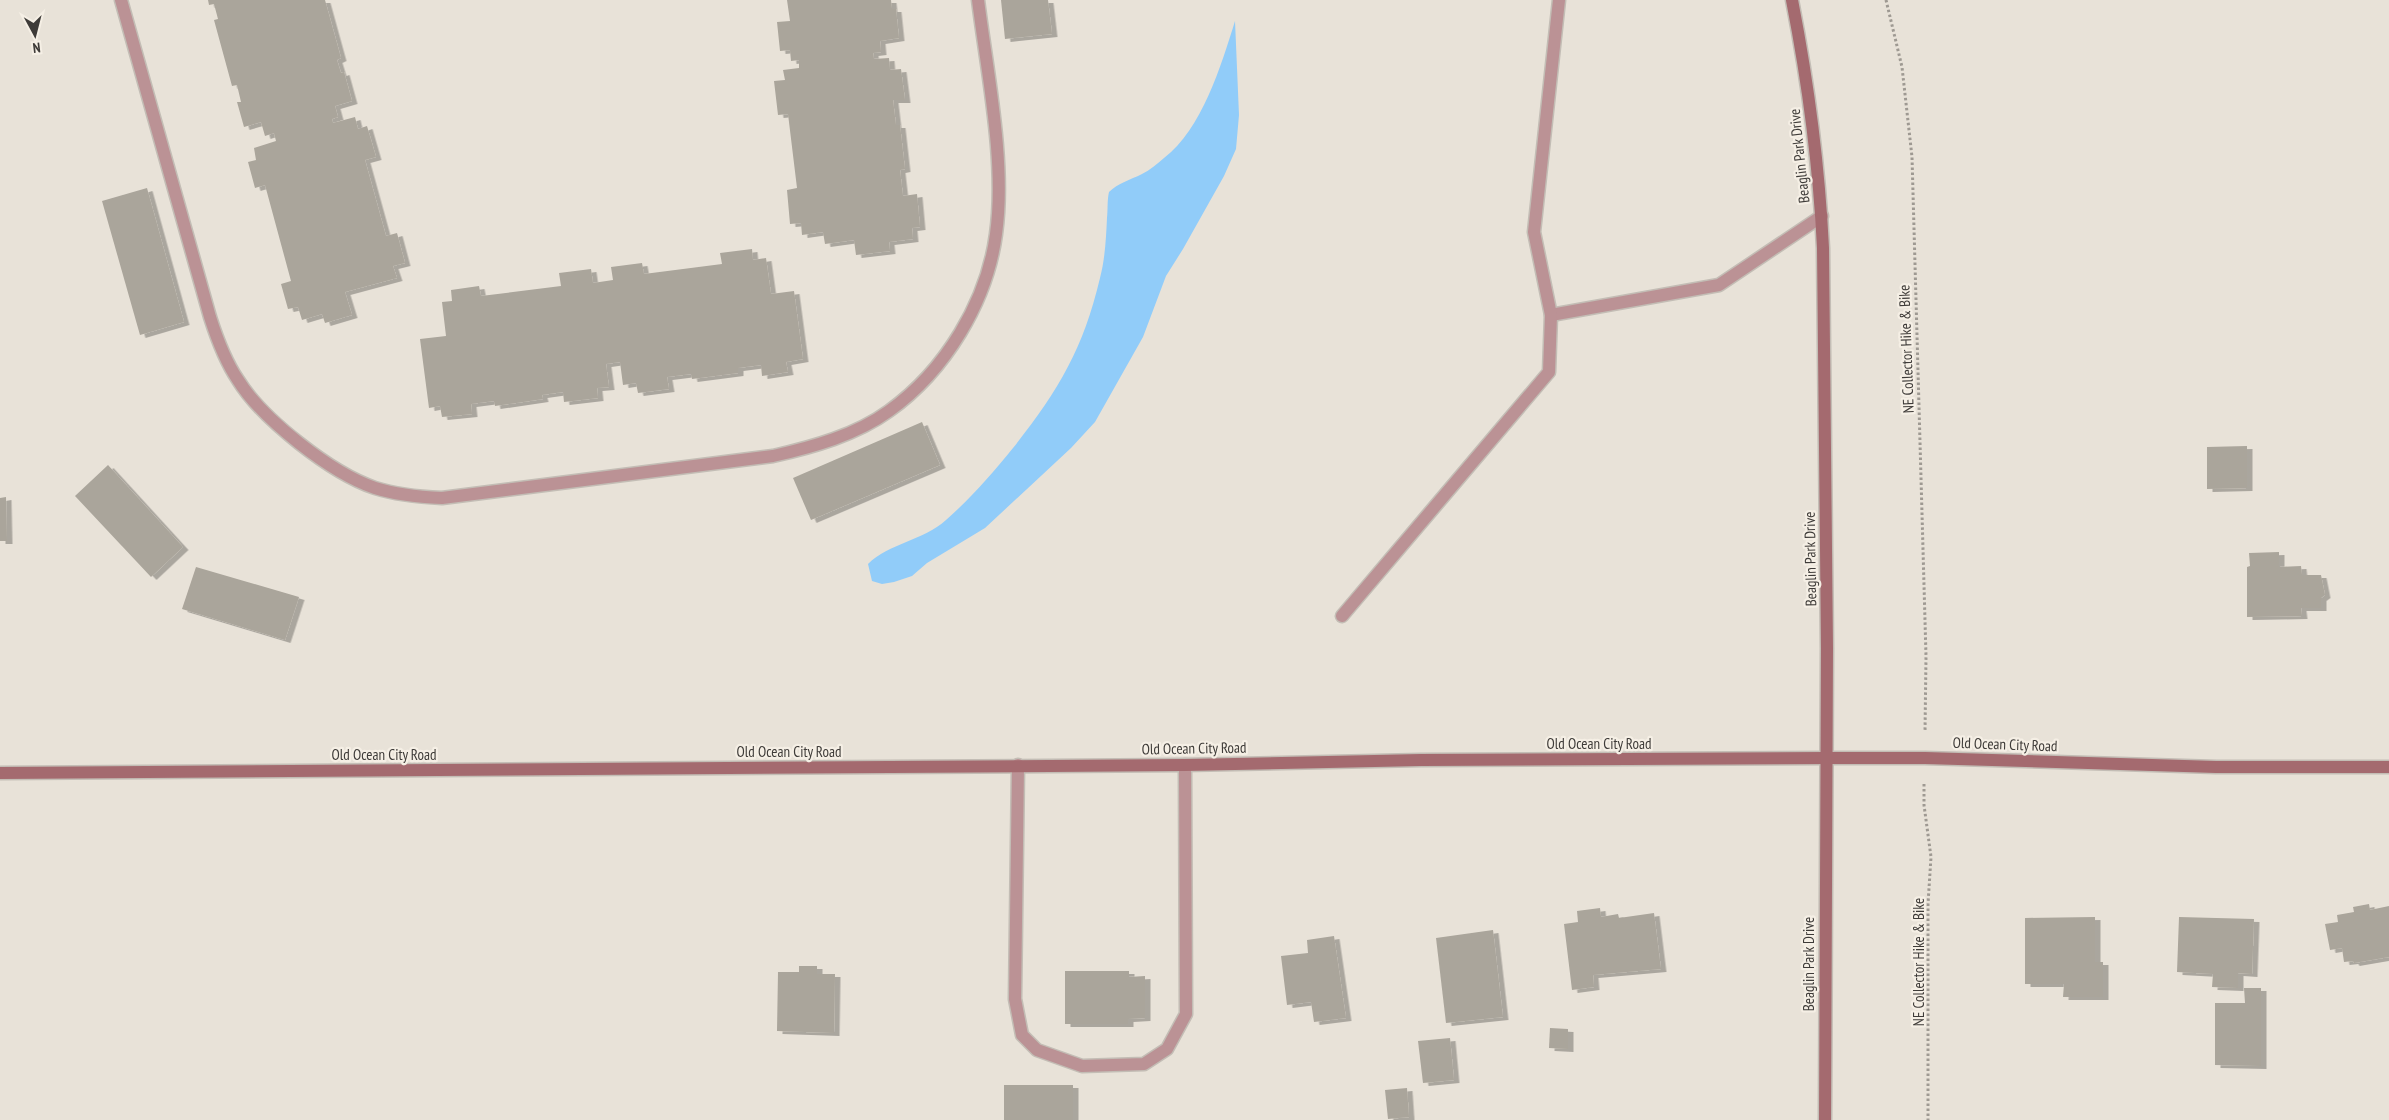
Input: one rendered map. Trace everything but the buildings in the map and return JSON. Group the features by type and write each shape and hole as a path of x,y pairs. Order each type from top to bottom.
{"main road":[{"name":"Beaglin Park Drive","path":"1792,0 1812,119 1822,216 1827,758 1825,1120"},
{"name":"Old Ocean City Road","path":"0,773 1185,765 1431,760 1827,758 1943,758 2216,767 2389,766"}],"lane":[{"path":"121,0 210,317 221,348 238,380 258,406 284,431 311,452 338,469 373,487 399,494 442,498 781,454 804,449 863,426 889,411 911,393 945,354 966,322 981,292 996,233 999,175 978,0"},
{"path":"1342,616 1549,372 1551,315 1534,232 1559,0"},
{"path":"1551,315 1719,284 1822,216"},
{"path":"1018,765 1014,999 1022,1035 1037,1050 1082,1066 1144,1064 1167,1049 1186,1014 1185,765"}],"path":[{"name":"NE Collector Hike & Bike","path":"1886,0 1902,67 1912,157 1926,636 1926,700"},
{"name":"NE Collector Hike & Bike","path":"1924,805 1931,857 1928,914 1928,1120"}],"water":[{"path":"1235,21 1239,115 1236,149 1224,176 1166,276 1143,337 1095,422 1071,448 985,528 927,563 912,576 882,584 872,581 868,564 886,551 927,533 955,512 981,486 1013,448 1056,388 1086,327 1102,271 1109,192 1120,184 1153,167 1177,146 1189,131 1216,76"}]}
